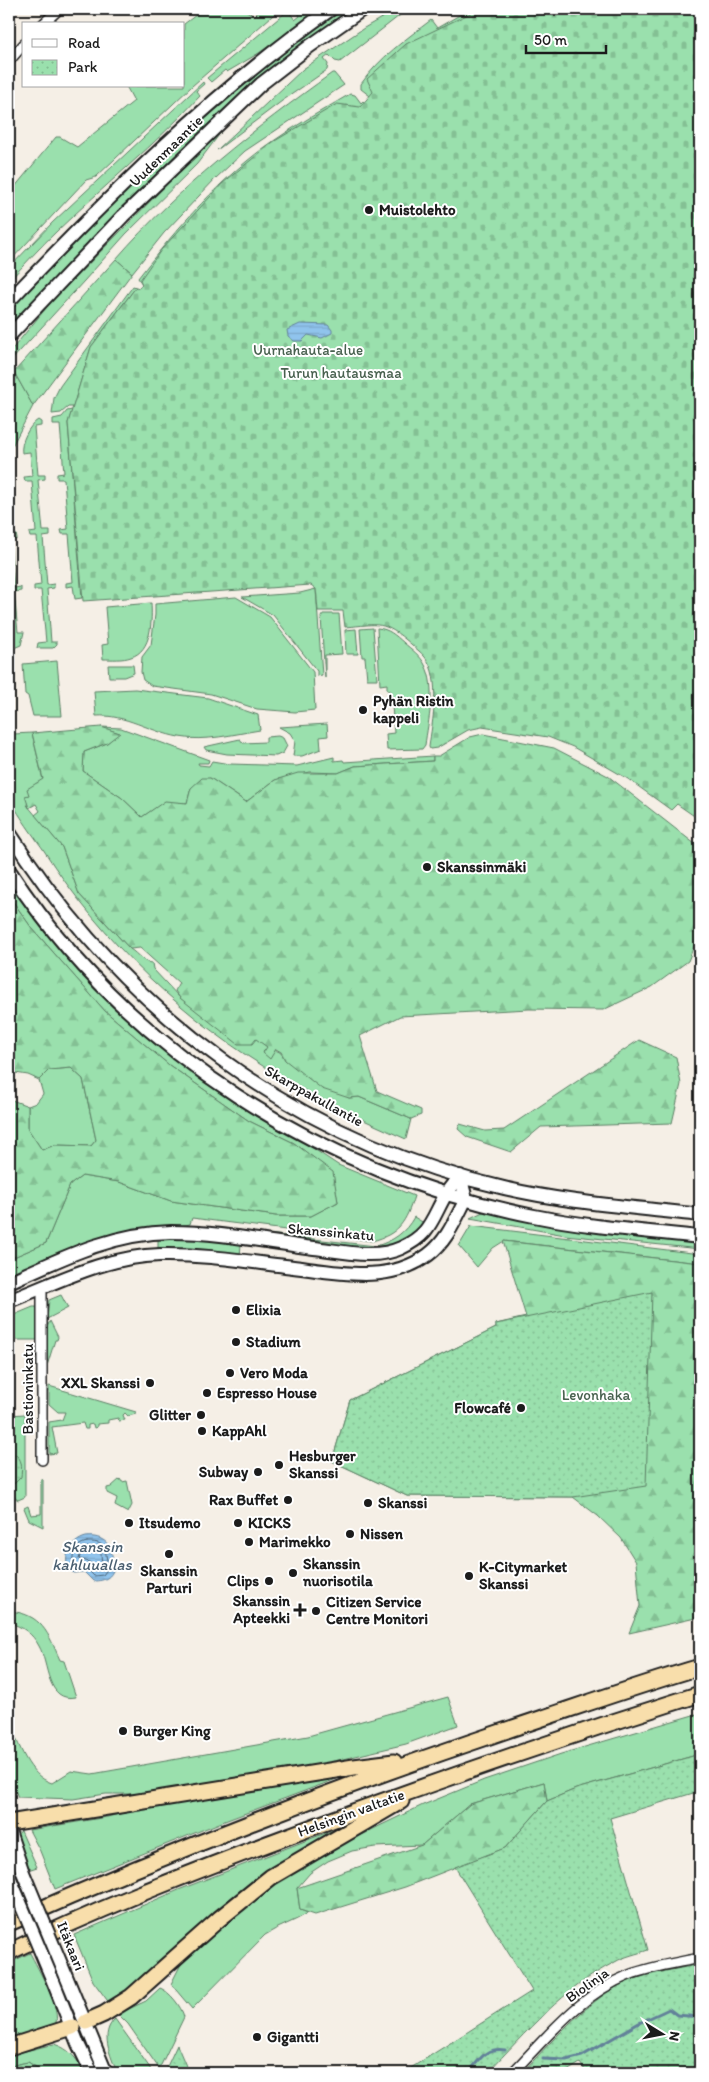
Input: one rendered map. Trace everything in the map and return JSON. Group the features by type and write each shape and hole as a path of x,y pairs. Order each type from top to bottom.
{"highway":[{"name":"Helsingin valtatie","path":"9,1923 99,1883 225,1832 420,1759 700,1667"},
{"name":"Helsingin valtatie","path":"9,1952 120,1903 231,1858 430,1784 700,1694"},
{"path":"9,1823 354,1767 420,1759"},
{"path":"9,2047 79,2025 104,2014 131,1997 219,1918 271,1877 430,1784"}],"main road":[{"name":"Uudenmaantie","path":"9,301 85,220 179,131 297,33 331,9"},
{"name":"Uudenmaantie","path":"9,336 123,216 248,96 310,46 363,9"},
{"name":"Skarppakullantie","path":"9,832 61,907 129,982 201,1045 272,1094 331,1125 385,1150 460,1176 512,1190 568,1200 700,1215"},
{"path":"9,870 47,923 95,978 147,1028 186,1060 249,1104 321,1144 378,1169 446,1194 534,1216 700,1237"},
{"name":"Skanssinkatu","path":"9,1282 69,1254 96,1244 145,1233 201,1234 360,1253 387,1252 403,1247 425,1232 433,1221 446,1194 460,1176"},
{"path":"9,1301 118,1260 159,1255 252,1262 352,1274 392,1272 407,1267 434,1249 447,1235 466,1199 460,1176"},
{"name":"Itäkaari","path":"9,1831 22,1870 66,1976 92,2073"},
{"name":"Itäkaari","path":"9,1875 53,1981 106,2073"}],"street":[{"path":"44,22 59,9"},
{"path":"9,61 22,46"},
{"name":"Bastioninkatu","path":"42,1288 42,1460"},
{"name":"Biolinja","path":"512,2073 577,2007 606,1986 644,1970 700,1958"}],"green space":[{"path":"204,9 244,9 254,16 262,9 280,9 192,86 96,177 86,180 9,262 9,194 56,137 60,137 77,147 134,101 127,88 185,88 185,23"},
{"path":"296,9 319,9 259,53 227,72 225,70 211,82 207,78 285,13 290,13 295,20 300,16"},
{"path":"345,9 354,9 273,67 247,88 185,145 9,327 9,309 88,228 169,150 254,76"},
{"path":"397,9 408,9 340,62 335,61 329,55 324,59 328,64 327,70 217,150 303,69 364,28"},
{"path":"470,9 495,9 374,99 361,89 361,84 384,57 431,20 437,28"},
{"name":"Turun hautausmaa","path":"479,9 700,9 700,820 677,804 671,810 628,779 573,747 548,737 482,727 468,730 437,748 430,749 435,688 430,666 425,657 402,636 387,627 374,625 345,627 343,611 318,611 316,589 311,585 83,601 68,423 91,347 136,287 139,288 142,284 140,280 161,250 223,183 273,142 337,104 360,107 373,92 367,79 406,44"},
{"path":"332,73 344,85 245,151 216,178 164,233 132,273 116,259 165,207 191,183 246,137"},
{"path":"203,82 204,84 196,91 200,96 183,114 57,231 9,281 9,268 53,222"},
{"path":"350,94 355,95 361,103 363,101 367,105 131,300 142,284 138,278 168,240 219,186 255,154"},
{"path":"231,119 197,164 126,234 9,363 9,353 51,302"},
{"path":"116,259 132,273 33,406 14,372"},
{"path":"133,286 136,287 91,347 73,407 68,407 61,413 52,414 54,398 60,386"},
{"path":"14,372 33,406 12,446 12,482 9,483 9,378"},
{"path":"72,410 68,423 82,598 75,599 73,586 66,587 66,583 73,582 69,534 62,534 61,530 68,529 64,479 57,479 57,474 64,473 60,425 53,425 53,419 62,417 67,411"},
{"path":"38,420 41,422 41,426 34,427 38,475 45,475 45,479 38,480 43,531 50,531 50,536 43,537 47,585 54,584 54,588 47,589 51,642 57,642 53,648 37,648 38,643 46,642 41,590 34,590 34,586 41,585 37,537 30,537 29,533 36,532 32,481 25,481 24,477 32,476 30,452 22,453 22,444 26,435 31,426"},
{"path":"9,534 16,534 17,539 10,540 14,588 21,587 21,591 14,592 18,632 24,632 21,645 9,650"},
{"path":"316,589 322,675 317,676 317,671 273,615 242,597 300,593"},
{"path":"236,597 270,617 313,672 315,710 295,712 257,709 211,694 152,686 143,680 141,672 142,657 151,645 155,604"},
{"path":"151,603 151,626 147,642 138,654 128,658 103,659 102,645 108,644 105,607"},
{"path":"323,614 339,614 342,654 325,655 325,678 321,617"},
{"path":"373,628 377,679 367,679 365,657 362,657 360,629"},
{"path":"377,628 392,633 413,650 423,662 429,674 431,705 425,745 422,749 387,750 386,734 394,733 391,691 387,690 387,684 380,685"},
{"path":"356,629 358,654 346,654 345,630"},
{"path":"57,661 62,716 33,716 28,696 25,694 23,664"},
{"path":"108,665 133,665 134,673 124,677 109,677"},
{"path":"9,680 13,734 32,733 43,780 29,795 27,805 62,847 79,894 130,949 143,960 152,963 153,969 180,998 256,1038 268,1047 263,1052 274,1050 281,1053 285,1060 349,1098 359,1097 411,1119 406,1139 311,1094 246,1055 212,1031 148,977 91,916 66,883 10,799 8,782 9,738 11,736 11,732 9,732"},
{"path":"135,689 208,698 258,715 260,730 199,739 168,735 128,720 96,716 94,691"},
{"path":"327,724 328,736 320,737 321,749 302,756 293,756 295,741 290,733 279,727"},
{"path":"101,727 121,728 209,760 208,763 198,763 199,765 209,766 212,761 230,764 297,766 334,757 334,761 343,760 344,762 433,756 433,761 355,766 338,773 310,772 275,780 246,802 210,778 191,788 187,803 165,802 142,817 122,798 83,771 84,752 107,743 119,733"},
{"path":"101,727 120,733 107,743 84,752 83,771 122,798 142,817 165,801 187,803 191,788 202,778 210,778 246,802 275,780 298,773 338,773 355,766 433,761 433,756 439,756 470,737 483,734 554,748 608,776 700,848 700,931 688,961 652,987 603,1010 529,1009 400,1016 360,1036 377,1091 421,1110 421,1115 411,1119 359,1097 349,1098 322,1089 285,1060 281,1052 276,1049 270,1059 263,1053 267,1047 256,1039 252,1044 238,1044 180,998 175,991 179,983 140,948 130,949 79,894 62,847 35,815 40,811 36,804 29,808 25,796 29,795 27,789 43,779 32,733"},
{"path":"278,736 283,738 287,746 283,753 276,756 227,754 206,750 204,747 240,739 243,743 266,742 266,737"},
{"path":"9,882 58,946 109,1001 167,1053 232,1100 338,1165 414,1196 408,1213 400,1226 389,1235 372,1241 192,1218 190,1224 164,1229 9,1277 9,1259 46,1243 70,1185 82,1176 119,1182 171,1201 276,1216 311,1216 338,1202 332,1172 294,1143 249,1121 169,1065 105,1011 31,927 9,896"},
{"path":"9,896 31,927 105,1011 169,1065 249,1121 294,1143 333,1172 338,1202 311,1216 276,1216 171,1201 119,1182 82,1176 70,1185 46,1243 9,1259 9,1099 28,1106 28,1129 42,1150 55,1145 91,1146 96,1140 83,1079 71,1068 49,1070 39,1080 28,1075 9,1072"},
{"path":"639,1040 676,1057 681,1084 672,1123 541,1127 511,1152 467,1137 458,1129 460,1124 485,1131 504,1130"},
{"path":"71,1068 83,1079 96,1140 91,1146 55,1145 42,1150 28,1129 28,1106 36,1103 43,1094 39,1080 49,1070"},
{"path":"485,1211 533,1221 700,1243 700,1249 565,1235 470,1218"},
{"path":"414,1217 424,1223 414,1234 389,1247 375,1250 269,1240 269,1234 376,1246 398,1236 407,1228"},
{"path":"471,1226 700,1254 700,1263 504,1241 493,1248 477,1267 459,1246"},
{"path":"158,1237 195,1238 241,1244 240,1257 158,1251"},
{"name":"Levonhaka","path":"503,1241 700,1263 700,1617 629,1633 640,1606 636,1562 621,1538 598,1516 573,1497 407,1496 332,1461 350,1400 496,1328 496,1324 526,1317"},
{"name":"Levonhaka","path":"652,1292 646,1486 573,1497 407,1496 332,1461 350,1400 496,1328 496,1324"},
{"path":"61,1295 68,1308 47,1319 49,1300"},
{"path":"36,1307 39,1313 38,1340 9,1340 9,1317"},
{"path":"50,1321 58,1337 55,1340 47,1366 47,1327"},
{"path":"49,1386 136,1412 136,1414 128,1416 125,1413 123,1415 125,1420 119,1421 118,1418 108,1420 108,1423 97,1424 97,1427 94,1428 93,1424 88,1425 88,1429 85,1429 83,1423 52,1427 57,1453 49,1454 49,1422 62,1420 65,1412 58,1412 49,1404"},
{"path":"25,1414 25,1497 18,1500 14,1497 9,1484 15,1483 13,1454 9,1455 9,1439 14,1435 12,1424 9,1422 9,1415"},
{"path":"13,1454 19,1458 22,1467 21,1477 11,1484 9,1480 9,1455"},
{"path":"41,1479 43,1480 43,1527 29,1520 24,1508 28,1506 31,1515 41,1514"},
{"path":"120,1479 122,1482 127,1481 132,1505 128,1513 115,1506 117,1498 107,1493 107,1488"},
{"path":"9,1611 29,1616 42,1626 52,1641 60,1660 64,1661 76,1697 66,1697 59,1694 54,1688 37,1642 27,1631 9,1623"},
{"path":"448,1697 458,1725 406,1744 309,1767 143,1794 106,1794 73,1799 18,1797 9,1777 9,1723 30,1766 44,1779 52,1783 71,1771 92,1774 308,1736"},
{"path":"700,1713 700,1754 576,1789 547,1801 544,1782 470,1804 422,1845 375,1847 352,1851 328,1861 310,1873 297,1888 300,1910 308,1913 265,1935 192,2009 171,1984 183,1960 250,1902 315,1857 423,1805 484,1780 561,1754"},
{"path":"700,1754 700,1791 610,1818 648,1950 619,1960 579,1985 546,2012 487,2073 403,2073 532,1991 455,1867 505,1848 547,1801 576,1789"},
{"path":"355,1772 222,1822 55,1889 40,1851 29,1830 107,1817 166,1803"},
{"path":"544,1782 547,1801 505,1848 405,1887 315,1915 300,1910 297,1888 422,1845 470,1804"},
{"path":"354,1822 110,2004 93,1981 74,1935 181,1889"},
{"path":"21,1831 37,1867 27,1868 16,1835"},
{"path":"30,1953 43,1978 57,2018 55,2025 9,2040 9,1963"},
{"path":"700,1964 700,2073 587,2073 580,2063 564,2073 522,2073 582,2012 595,2001 622,1984 640,1977"},
{"path":"160,1988 175,2000 184,2017 161,2065 158,2067 128,2024 118,2014 146,2001"},
{"path":"115,2019 150,2068 151,2073 117,2073 107,2038 110,2025"},
{"path":"54,2044 72,2055 85,2073 45,2073 28,2062 9,2066 9,2055"},
{"path":"177,2045 189,2073 164,2073"},
{"path":"28,2062 45,2073 9,2073 9,2066"}],"water":[{"path":"300,324 328,325 332,333 322,338 308,335 302,341 294,341 288,336 287,330"},
{"name":"Skanssin kahluuallas","path":"86,1537 98,1538 109,1546 112,1562 115,1563 113,1572 105,1579 93,1581 84,1572 73,1573 69,1568 67,1563 68,1552 75,1543"}],"waterway":[{"path":"543,2059 566,2060 582,2056 639,2023 669,2009 677,2015 700,2017"},
{"path":"468,2073 479,2059 487,2053 492,2050 505,2050"}],"place":[{"name":"Muistolehto","path":"369,210"},
{"name":"Pyhän Ristin kappeli","path":"363,710"},
{"name":"Skanssinmäki","path":"427,867"},
{"name":"Elixia","path":"236,1310"},
{"name":"Stadium","path":"236,1342"},
{"name":"Vero Moda","path":"230,1373"},
{"name":"XXL Skanssi","path":"150,1383"},
{"name":"Espresso House","path":"207,1393"},
{"name":"Flowcafé","path":"521,1408"},
{"name":"Glitter","path":"201,1415"},
{"name":"KappAhl","path":"202,1431"},
{"name":"Hesburger Skanssi","path":"279,1465"},
{"name":"Subway","path":"258,1472"},
{"name":"Rax Buffet","path":"288,1500"},
{"name":"Skanssi","path":"368,1503"},
{"name":"Itsudemo","path":"129,1523"},
{"name":"KICKS","path":"238,1523"},
{"name":"Nissen","path":"350,1534"},
{"name":"Marimekko","path":"249,1542"},
{"name":"Skanssin Parturi","path":"169,1554"},
{"name":"Skanssin nuorisotila","path":"293,1573"},
{"name":"K-Citymarket Skanssi","path":"469,1576"},
{"name":"Clips","path":"269,1581"},
{"name":"Skanssin Apteekki","path":"300,1610"},
{"name":"Citizen Service Centre Monitori","path":"316,1611"},
{"name":"Burger King","path":"123,1731"},
{"name":"Gigantti","path":"257,2037"}],"park label":[{"name":"Uurnahauta-alue","path":"308,350"}]}
